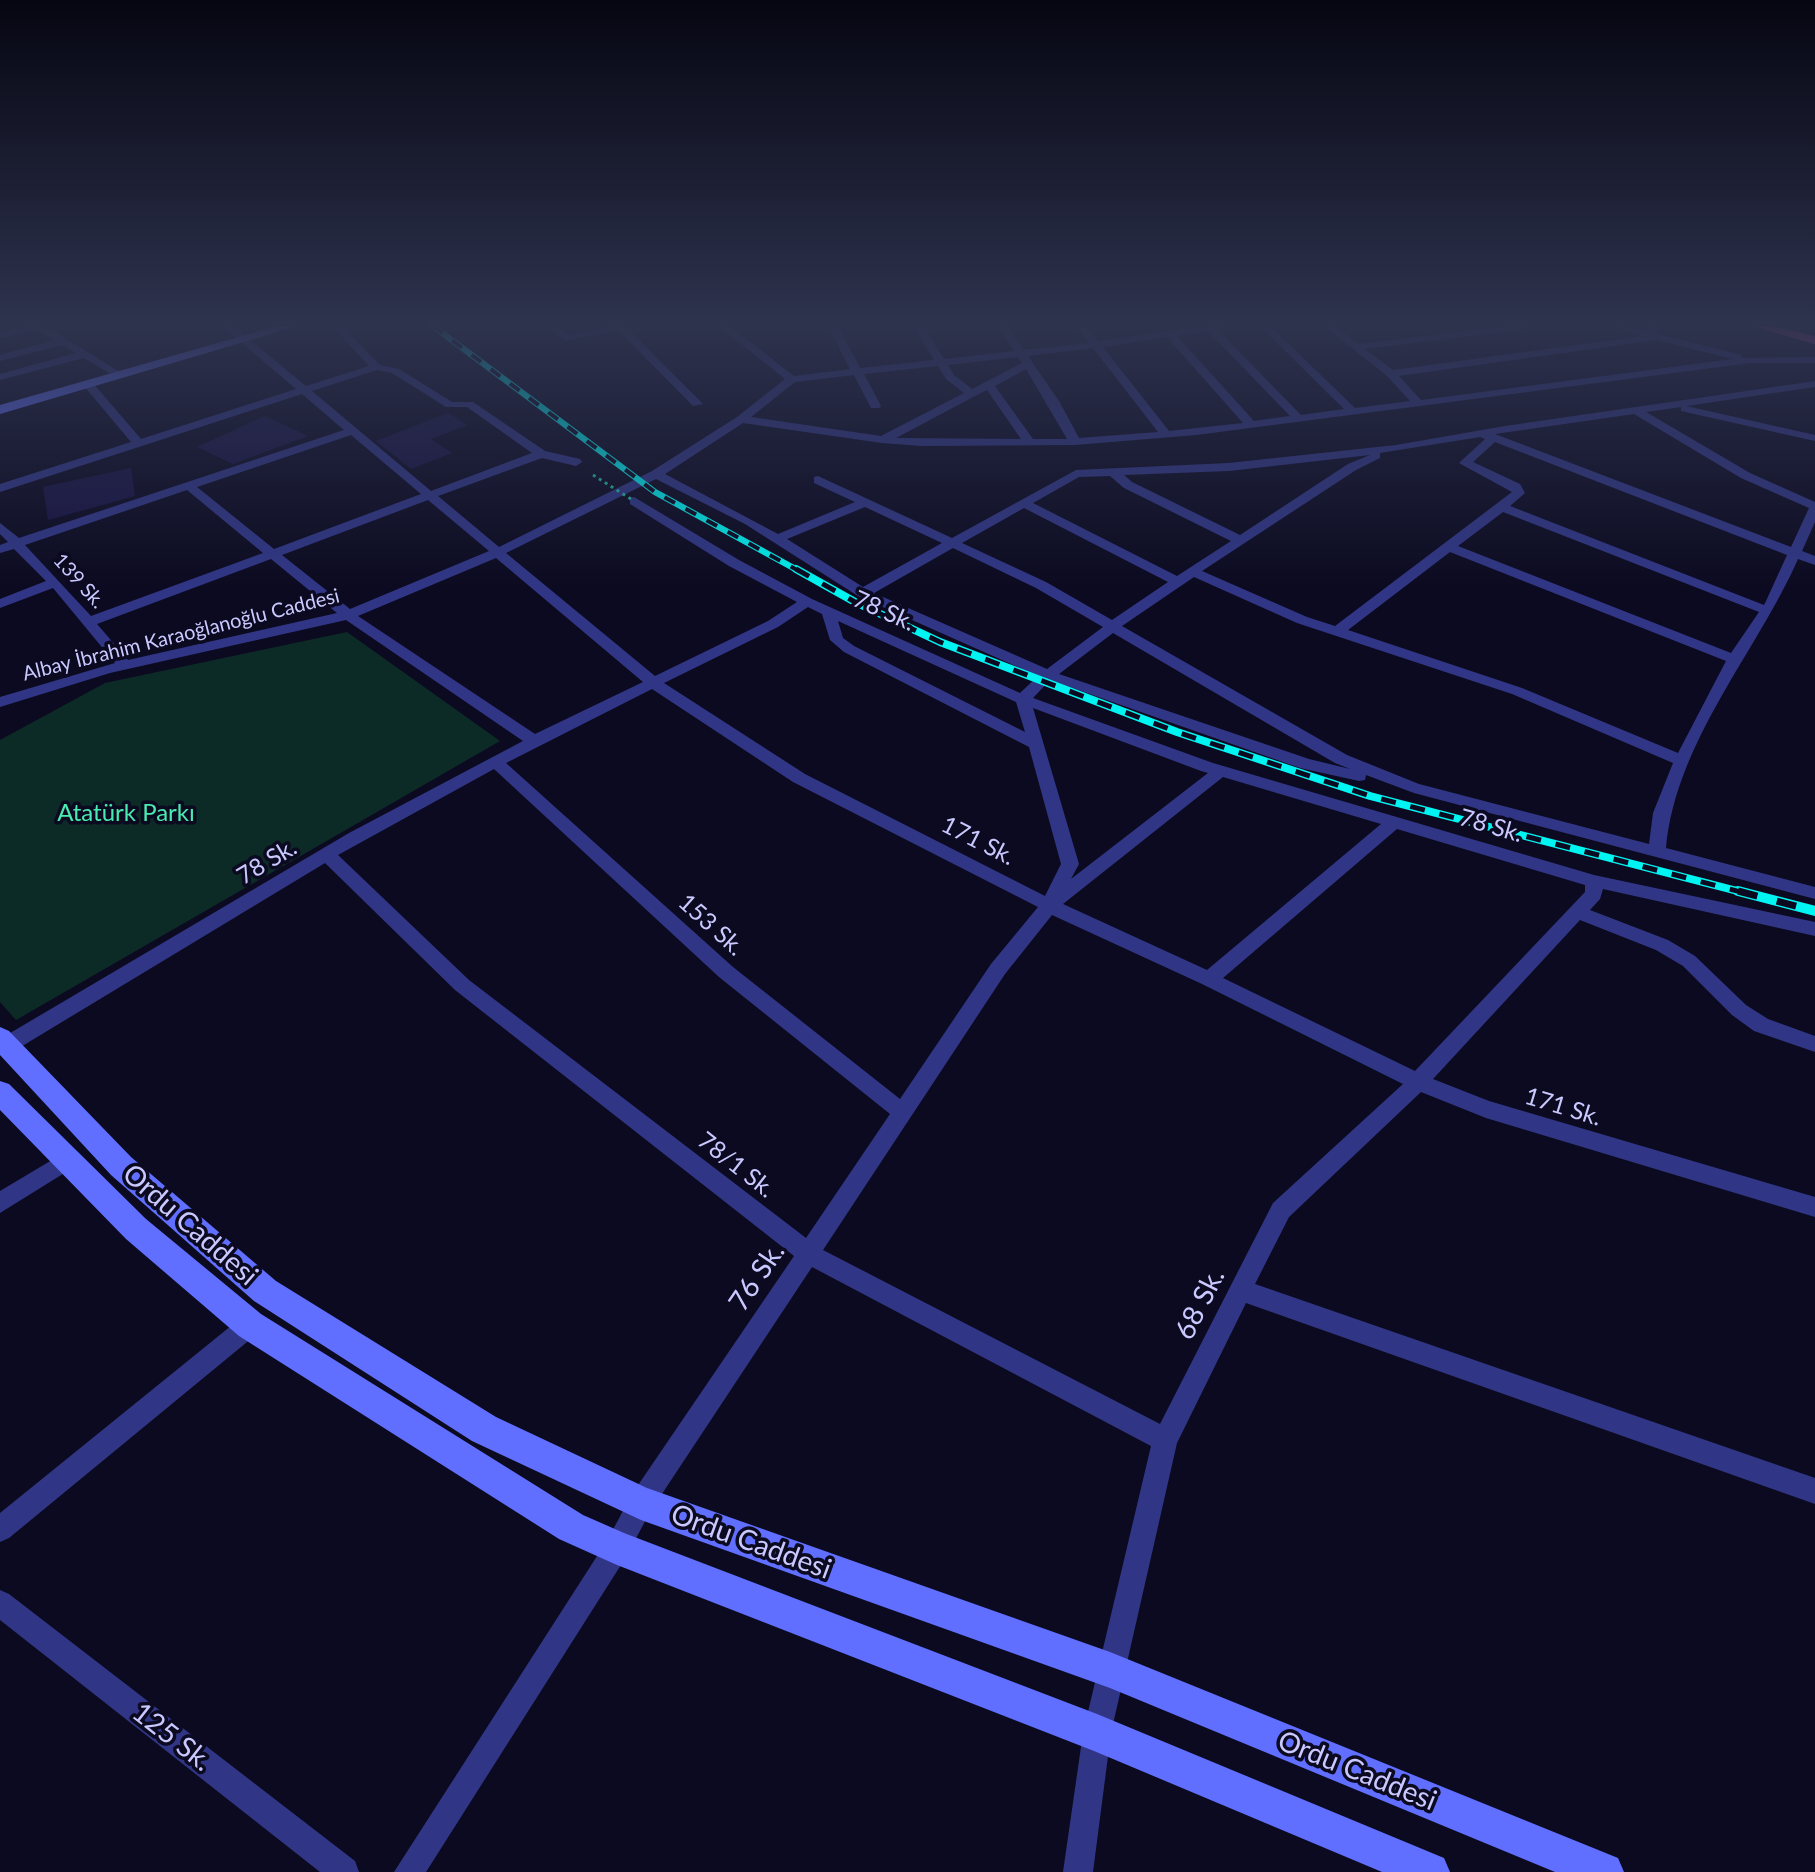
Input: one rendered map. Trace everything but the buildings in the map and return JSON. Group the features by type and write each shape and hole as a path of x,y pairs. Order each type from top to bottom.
{"main road":[{"name":"Ordu Caddesi","path":"4,1042 121,1166 265,1291 484,1429 641,1503 1110,1670 1604,1872"},
{"name":"Ordu Caddesi","path":"0,1092 136,1229 250,1325 571,1527 617,1548 1097,1733 1430,1872"}],"street":[{"path":"113,413 139,444"},
{"path":"0,488 238,413"},
{"name":"171 Sk.","path":"330,413 655,684 799,778 1094,928 1209,979 1418,1082 1486,1109 1815,1207"},
{"path":"482,413 541,454 576,462"},
{"name":"Albay İbrahim Karaoğlanoğlu Caddesi","path":"0,702 125,666 348,615 496,553 656,474 748,413"},
{"path":"882,440 934,413"},
{"path":"1009,413 1029,442"},
{"path":"1058,413 1075,442"},
{"path":"1149,413 1166,435"},
{"path":"1241,413 1251,425"},
{"path":"1293,413 1299,419"},
{"path":"741,419 882,440 1075,442 1166,435 1343,413"},
{"path":"863,593 1076,474 1229,467 1486,436 1623,413"},
{"path":"1641,413 1736,472 1815,507 1768,611 1734,659 1682,761 1661,813 1657,852"},
{"path":"1705,413 1815,438"},
{"path":"0,549 352,431"},
{"path":"1337,632 1519,493 1518,489 1465,463 1486,436"},
{"path":"1486,436 1815,561"},
{"path":"1051,904 1070,864 1023,699 1112,627 1178,582 1352,467 1396,448"},
{"path":"89,622 429,493 541,454"},
{"path":"1113,472 1128,485 1242,541"},
{"path":"656,474 777,539 863,593 1049,675 1306,764 1414,788 1815,893"},
{"path":"818,480 1041,585 1341,759 1414,788"},
{"path":"189,486 348,615 534,741"},
{"path":"634,501 734,563 807,602"},
{"path":"777,539 865,502"},
{"path":"1025,504 1178,582"},
{"path":"1502,507 1768,611"},
{"name":"139 Sk.","path":"0,527 55,582 125,666"},
{"path":"1450,547 1734,659"},
{"path":"1193,572 1337,632 1517,691 1682,761"},
{"path":"0,604 55,582"},
{"name":"78 Sk.","path":"4,1042 327,854 534,741 773,624 807,602 1023,699 1220,771 1594,881 1815,929"},
{"path":"828,612 837,640 849,649 1036,744"},
{"name":"153 Sk.","path":"495,762 726,972 903,1113"},
{"name":"76 Sk.","path":"409,1872 617,1548 641,1503 998,969 1051,904 1220,771"},
{"path":"1209,979 1394,822"},
{"name":"78/1 Sk.","path":"327,854 462,985 809,1254 1165,1440"},
{"name":"68 Sk.","path":"1078,1872 1097,1733 1165,1440 1281,1210 1418,1082 1594,894 1594,881"},
{"path":"1578,912 1662,945 1689,961 1739,1010 1761,1025 1815,1044"},
{"path":"0,1203 67,1160"},
{"path":"1240,1290 1815,1491"},
{"path":"0,1529 250,1325"},
{"name":"125 Sk.","path":"0,1603 344,1872"}],"path":[{"path":"593,475 634,501"}],"green space":[{"name":"Atatürk Parkı","path":"347,632 500,741 16,1020 0,1002 0,740 105,683"}],"railway":[{"path":"550,413 655,492 799,571"},
{"path":"796,569 855,602 940,642 1177,732 1370,796 1745,893"},
{"path":"1738,891 1815,911"}]}
